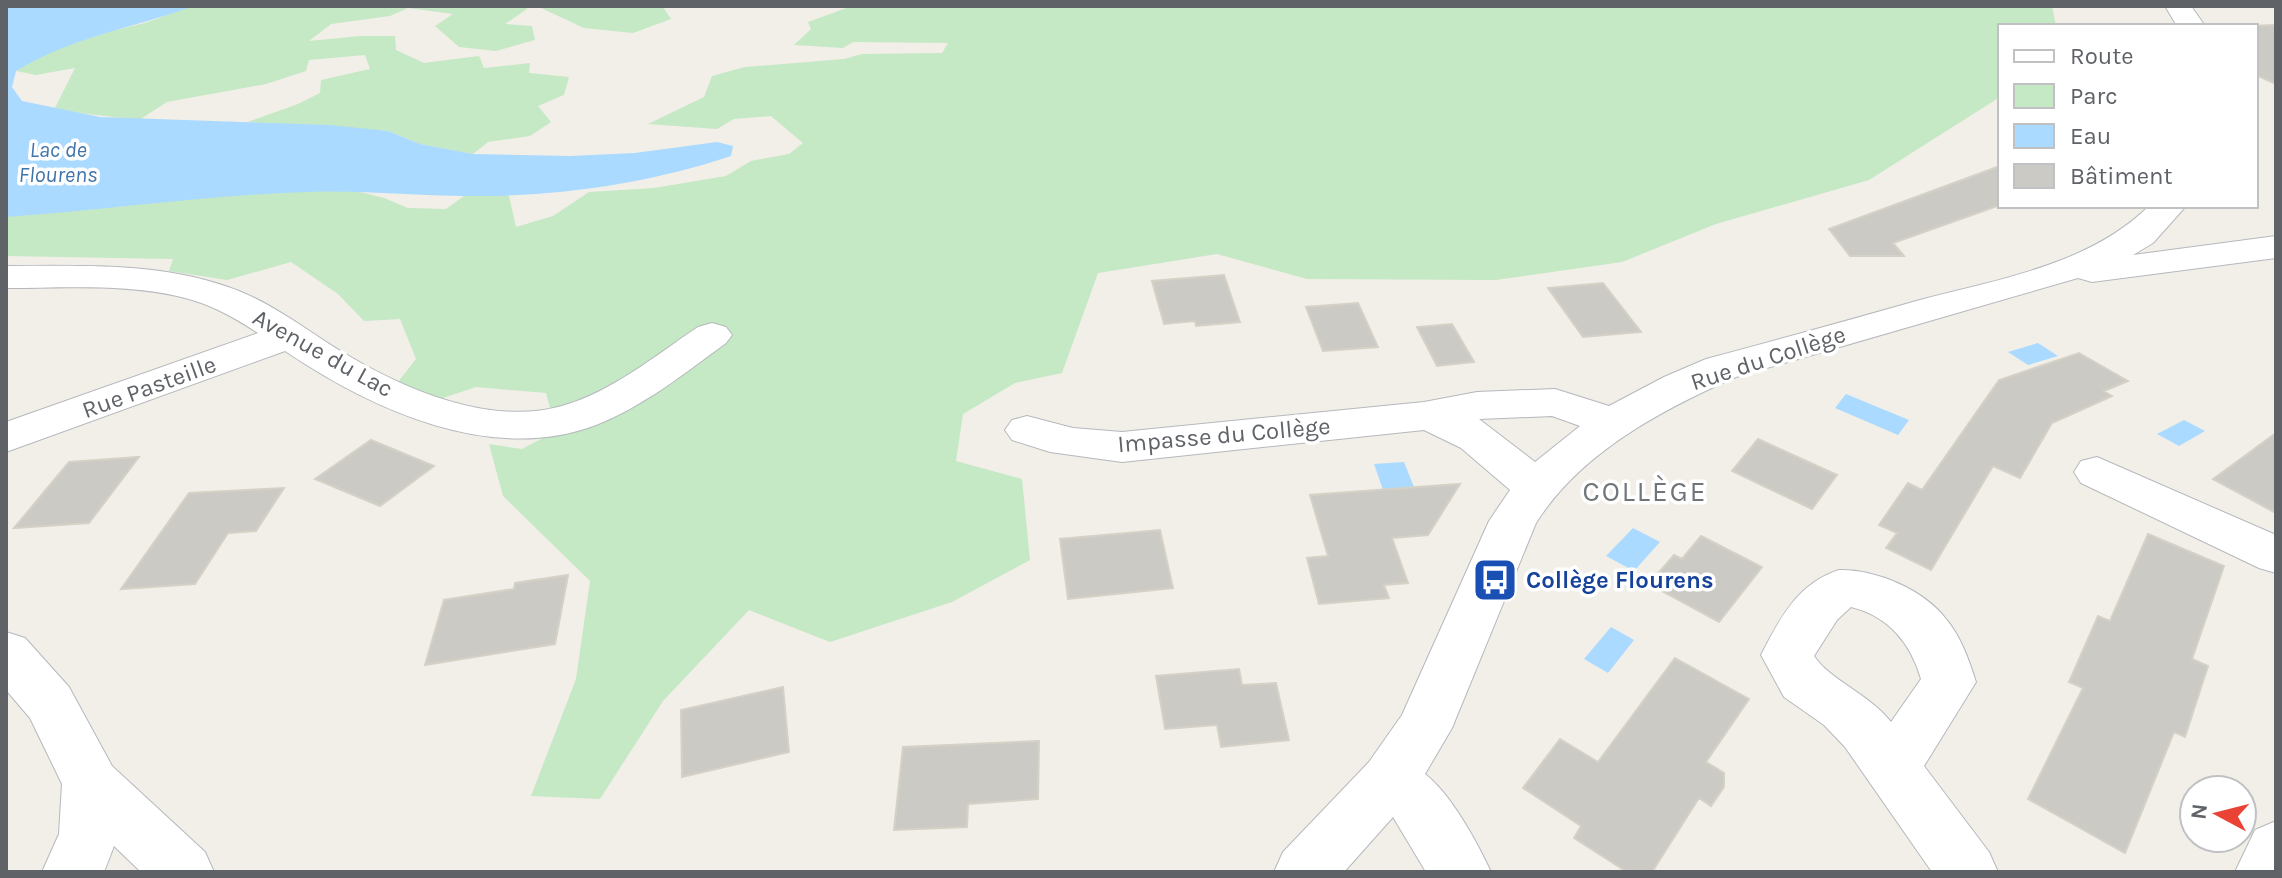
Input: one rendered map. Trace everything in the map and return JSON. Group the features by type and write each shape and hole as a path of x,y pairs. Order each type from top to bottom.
{"street":[{"path":"2178,6 2190,24"},
{"path":"2156,220 2241,241 2276,241"},
{"path":"2156,220 2182,249 2224,255"},
{"name":"Rue du Collège","path":"1305,872 1389,780 1424,728 1513,521 1536,486 1610,424 1679,386 1721,368 2050,276 2107,255 2156,220"},
{"path":"2050,276 2276,247"},
{"name":"Avenue du Lac","path":"6,277 121,280 215,295 291,335 336,365 382,389 476,423 530,426 577,417 640,384 712,335"},
{"name":"Rue Pasteille","path":"6,438 291,335"},
{"name":"Impasse du Collège","path":"1027,430 1048,439 1086,446 1122,447 1424,416 1477,406 1555,402 1610,424"},
{"name":"Impasse du Collège","path":"1424,416 1456,425 1488,445 1517,474 1536,486"},
{"path":"2097,472 2276,555"},
{"path":"6,653 50,703 91,784 183,872"},
{"path":"1891,768 1967,872"},
{"path":"1389,780 1416,801 1460,872"},
{"path":"73,872 89,834 91,784"},
{"path":"2266,872 2276,849"}],"green space":[{"path":"181,6 525,6 527,9 505,24 532,26 535,40 496,51 459,47 435,26 453,14 408,8 390,16 331,24 309,41 395,36 396,50 424,63 479,56 484,68 530,63 529,73 569,77 564,95 538,106 551,122 530,136 488,142 473,154 420,144 388,131 248,122 320,93 321,80 370,69 365,55 309,60 306,71 266,84 167,102 139,120 54,110 75,68 36,75 16,71 73,42 148,22"},
{"path":"698,6 663,7 671,19 633,33 584,28 541,8"},
{"path":"852,6 2052,6 2056,24 1998,24 1998,98 1869,180 1716,224 1622,262 1496,280 1307,279 1217,254 1098,273 1062,373 1015,383 963,414 956,461 1022,479 1030,560 952,602 830,642 749,610 663,701 600,799 531,796 576,679 590,581 503,496 489,444 522,449 556,431 546,393 476,387 416,407 387,396 416,359 400,319 364,321 338,294 291,262 227,280 169,271 173,259 6,256 6,195 332,185 384,198 408,208 446,209 468,193 491,189 509,196 516,227 553,216 589,192 654,188 726,176 751,161 789,154 803,143 771,116 734,119 717,129 648,124 704,97 712,76 745,67 844,59 862,54 942,53 948,43 853,42 843,48 794,45 811,29 808,22"}],"water":[{"name":"Lac de Flourens","path":"6,6 194,6 81,41 16,71 12,87 22,101 100,117 329,125 388,131 420,144 473,154 570,156 635,153 717,142 733,146 731,156 699,166 634,181 567,191 500,196 309,192 6,217"},
{"path":"2038,343 2058,356 2028,365 2008,352"},
{"path":"1846,394 1909,420 1898,435 1835,408"},
{"path":"2184,420 2205,431 2179,446 2157,434"},
{"path":"1404,462 1422,507 1390,510 1374,464"},
{"path":"1633,528 1660,542 1634,571 1606,556"},
{"path":"1611,627 1634,640 1608,673 1584,659"}],"building":[{"path":"2276,25 2276,84 2258,76 2258,26"},
{"path":"1998,167 1998,206 1893,243 1904,256 1850,256 1829,229"},
{"path":"1224,275 1240,322 1196,326 1195,321 1164,324 1152,281"},
{"path":"1603,283 1641,332 1583,337 1548,288"},
{"path":"1358,303 1378,347 1323,351 1306,307"},
{"path":"1452,324 1474,362 1437,366 1417,327"},
{"path":"2079,353 2128,381 2104,391 2112,396 2052,423 2020,478 1993,466 1931,570 1886,548 1897,533 1879,525 1908,483 1922,490 1999,380"},
{"path":"2276,433 2276,513 2213,479"},
{"path":"1758,439 1837,475 1812,509 1732,471"},
{"path":"371,440 434,466 380,506 315,479"},
{"path":"139,457 89,523 14,528 69,462"},
{"path":"1460,484 1428,535 1392,538 1408,583 1384,585 1389,598 1319,604 1307,558 1328,556 1310,495"},
{"path":"284,488 256,531 228,533 195,584 121,589 189,493"},
{"path":"1160,530 1173,588 1068,599 1060,539"},
{"path":"2148,534 2224,566 2192,659 2208,666 2185,737 2174,732 2125,853 2028,799 2083,688 2069,682 2098,616 2110,621"},
{"path":"1701,536 1762,567 1719,622 1649,584 1674,555 1682,559"},
{"path":"568,575 555,644 425,665 444,600 514,589 515,583"},
{"path":"1675,658 1749,699 1706,762 1724,773 1724,787 1711,806 1699,798 1652,872 1627,872 1574,838 1581,826 1523,788 1560,739 1598,762"},
{"path":"1239,669 1242,685 1276,683 1289,740 1221,747 1217,725 1165,729 1156,676"},
{"path":"783,687 789,752 682,777 681,710"},
{"path":"1039,741 1038,799 968,804 967,827 894,830 903,747"}],"place":[{"name":"Collège Flourens","path":"1495,580"}],"district":[{"name":"COLLÈGE","path":"1645,491"}]}
